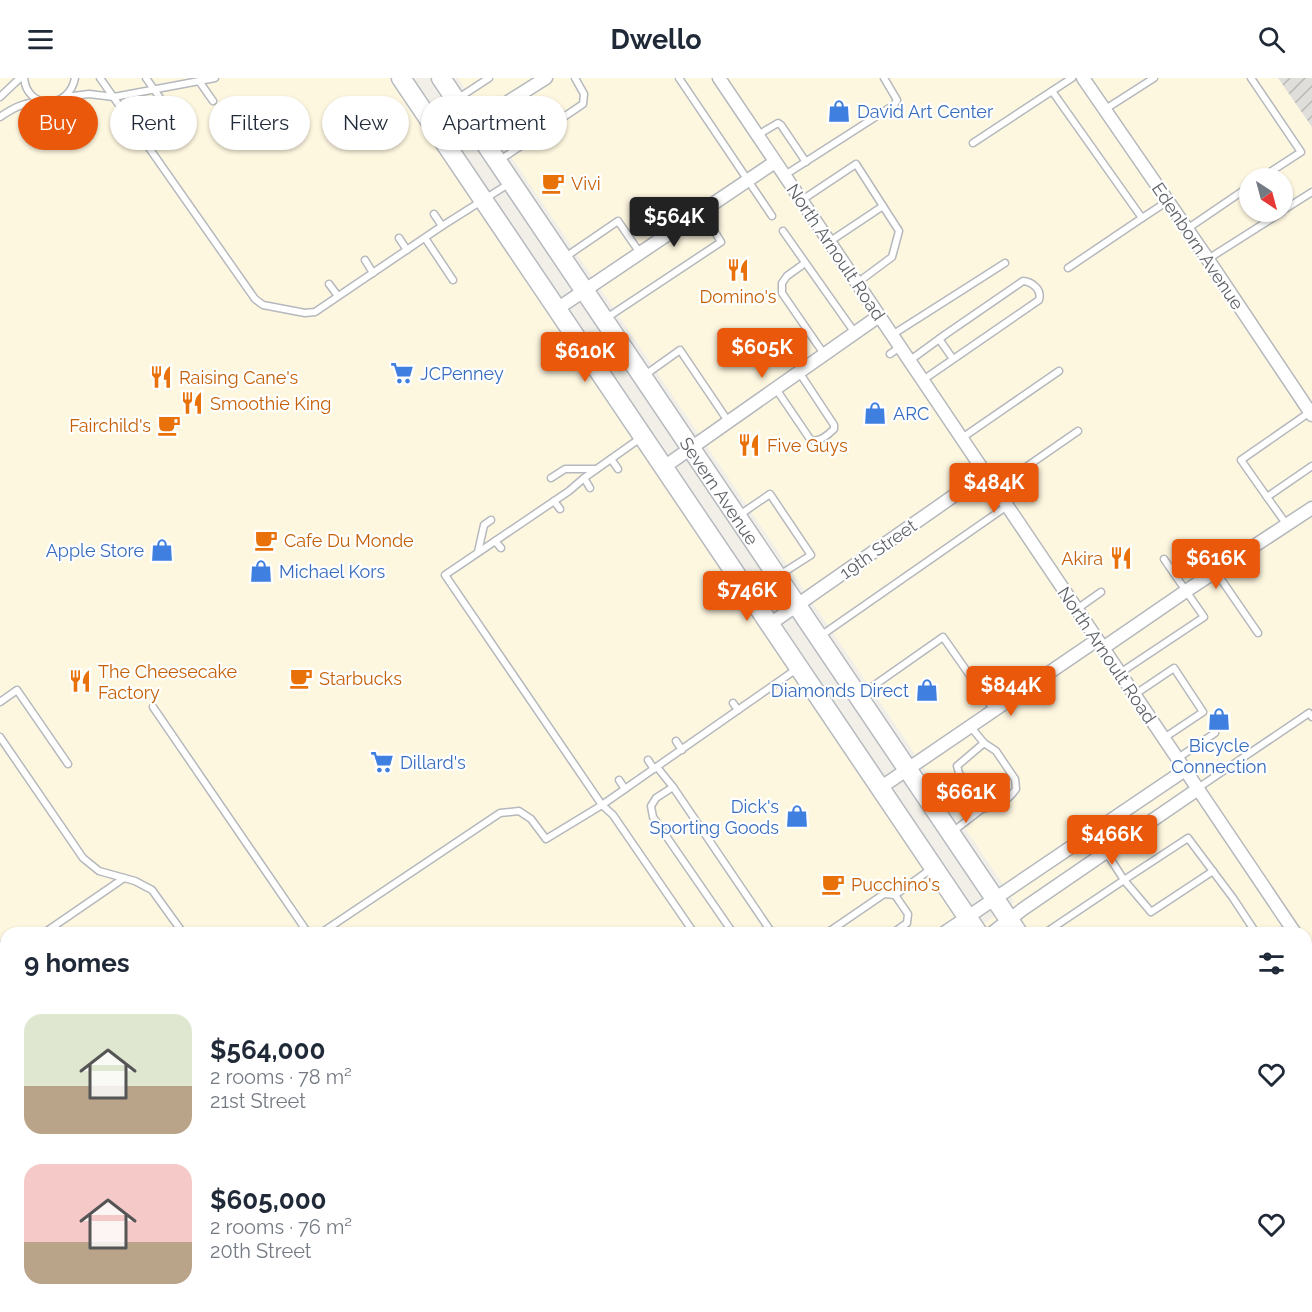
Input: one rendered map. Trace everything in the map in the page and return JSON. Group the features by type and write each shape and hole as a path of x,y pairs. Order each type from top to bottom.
{"street":[{"name":"Severn Avenue","path":"401,78 421,108"},
{"name":"Severn Avenue","path":"441,78 453,96"},
{"path":"517,96 545,78"},
{"name":"North Arnoult Road","path":"718,78 892,335 895,350 909,361 962,438 1291,927"},
{"name":"Edenborn Avenue","path":"1083,78 1208,259 1311,414"},
{"name":"Severn Avenue","path":"449,150 974,927"},
{"name":"Severn Avenue","path":"490,150 1014,926"},
{"path":"557,309 775,162"},
{"path":"664,467 879,316"},
{"name":"19th Street","path":"770,624 986,474"},
{"path":"880,788 994,710 1216,572 1312,508"},
{"path":"953,927 1185,770"},
{"path":"1014,926 1106,852 1198,789"}],"lane":[{"path":"0,97 22,78 29,93 33,96"},
{"path":"66,96 72,89 75,78"},
{"path":"100,78 113,96"},
{"path":"146,78 157,96"},
{"path":"120,96 215,78"},
{"path":"462,96 489,78"},
{"path":"498,162 583,104 584,94 575,78"},
{"path":"679,78 772,216"},
{"path":"784,176 894,105 897,100 884,78"},
{"path":"973,143 1072,78"},
{"path":"1104,110 1154,78"},
{"path":"1251,78 1301,152 1276,168"},
{"path":"194,81 209,97"},
{"path":"1052,91 1142,218"},
{"path":"73,96 89,94 110,97"},
{"path":"0,117 18,105"},
{"path":"757,136 778,123 806,162"},
{"path":"151,150 255,299 263,305 305,313 315,312 511,182"},
{"path":"801,201 856,164 899,231 892,257 856,283"},
{"path":"1293,204 1312,192"},
{"path":"1187,229 1239,194"},
{"path":"1068,268 1167,201"},
{"path":"829,242 883,206"},
{"path":"604,320 721,242 702,211"},
{"path":"434,214 442,226"},
{"path":"563,258 618,221 640,253"},
{"path":"1208,259 1265,222"},
{"path":"783,231 855,333"},
{"path":"399,238 407,250"},
{"path":"425,238 453,280"},
{"path":"365,260 373,273"},
{"path":"892,335 1005,262"},
{"path":"806,263 787,276 782,283 782,293 824,354"},
{"path":"909,361 1023,280 1038,288 1039,300 922,380"},
{"path":"329,284 338,296"},
{"path":"939,339 953,358"},
{"path":"643,377 680,350 728,421"},
{"path":"962,438 1059,371"},
{"path":"776,388 810,439 818,441 834,429 834,424 799,372"},
{"path":"1287,525 1241,460 1311,414"},
{"path":"995,489 1078,431"},
{"path":"643,436 569,491 445,575 602,805 613,815 690,927"},
{"path":"611,459 618,469"},
{"path":"1267,497 1312,466"},
{"path":"551,478 565,469 597,469"},
{"path":"584,478 591,488"},
{"path":"737,516 770,494 788,520 811,555 778,577"},
{"path":"554,501 560,509"},
{"path":"819,637 1007,506"},
{"path":"478,552 484,525 490,520"},
{"path":"525,521 530,528"},
{"path":"495,541 501,548"},
{"path":"1120,674 1204,617 1164,559"},
{"path":"466,560 472,568"},
{"path":"1216,572 1258,633"},
{"path":"1077,609 1101,592"},
{"path":"859,696 944,638 994,710"},
{"path":"330,927 500,813 519,811 531,819 546,839 602,805 799,668"},
{"path":"1134,695 1174,668 1203,712 1164,738"},
{"path":"763,682 768,690"},
{"path":"0,702 17,690 68,764"},
{"path":"733,703 738,710"},
{"path":"153,707 304,927"},
{"path":"1198,789 1309,713 1312,717"},
{"path":"705,722 711,730"},
{"path":"951,833 982,809 996,806 1011,797 1016,789 1015,779 996,751 984,743 970,726"},
{"path":"1177,758 1215,733"},
{"path":"0,737 82,858 99,871 124,878 152,890 179,927"},
{"path":"676,741 682,750"},
{"path":"982,809 957,766 984,743"},
{"path":"648,760 673,787 768,927"},
{"path":"619,780 625,789"},
{"path":"673,787 657,798 651,806 653,818 729,927"},
{"path":"1054,927 1188,838 1252,927"},
{"path":"1106,852 1151,912 1213,871"},
{"path":"835,927 884,894 895,895 933,868"},
{"path":"53,927 124,878"},
{"path":"895,895 908,914 908,923 902,927"}],"shaded area":[{"path":"0,78 401,78 421,108 421,150 450,150 967,918 953,927 0,927"},
{"path":"458,78 1278,78 1312,127 1312,927 979,927 1015,902 507,150 567,150 567,96 470,96"},
{"path":"1278,78 1312,78 1312,127"}],"place":[{"name":"David Art Center","path":"839,111"},
{"name":"Vivi","path":"553,183"},
{"name":"Domino's","path":"738,270"},
{"name":"JCPenney","path":"402,373"},
{"name":"Raising Cane's","path":"161,377"},
{"name":"Smoothie King","path":"192,403"},
{"name":"ARC","path":"875,413"},
{"name":"Fairchild's","path":"169,425"},
{"name":"Five Guys","path":"749,445"},
{"name":"Cafe Du Monde","path":"266,540"},
{"name":"Apple Store","path":"162,550"},
{"name":"Akira","path":"1121,558"},
{"name":"Michael Kors","path":"261,571"},
{"name":"Starbucks","path":"301,678"},
{"name":"The Cheesecake Factory","path":"80,681"},
{"name":"Diamonds Direct","path":"927,690"},
{"name":"Bicycle Connection","path":"1219,719"},
{"name":"Dillard's","path":"382,762"},
{"name":"Dick's Sporting Goods","path":"797,816"},
{"name":"Pucchino's","path":"833,884"}]}
